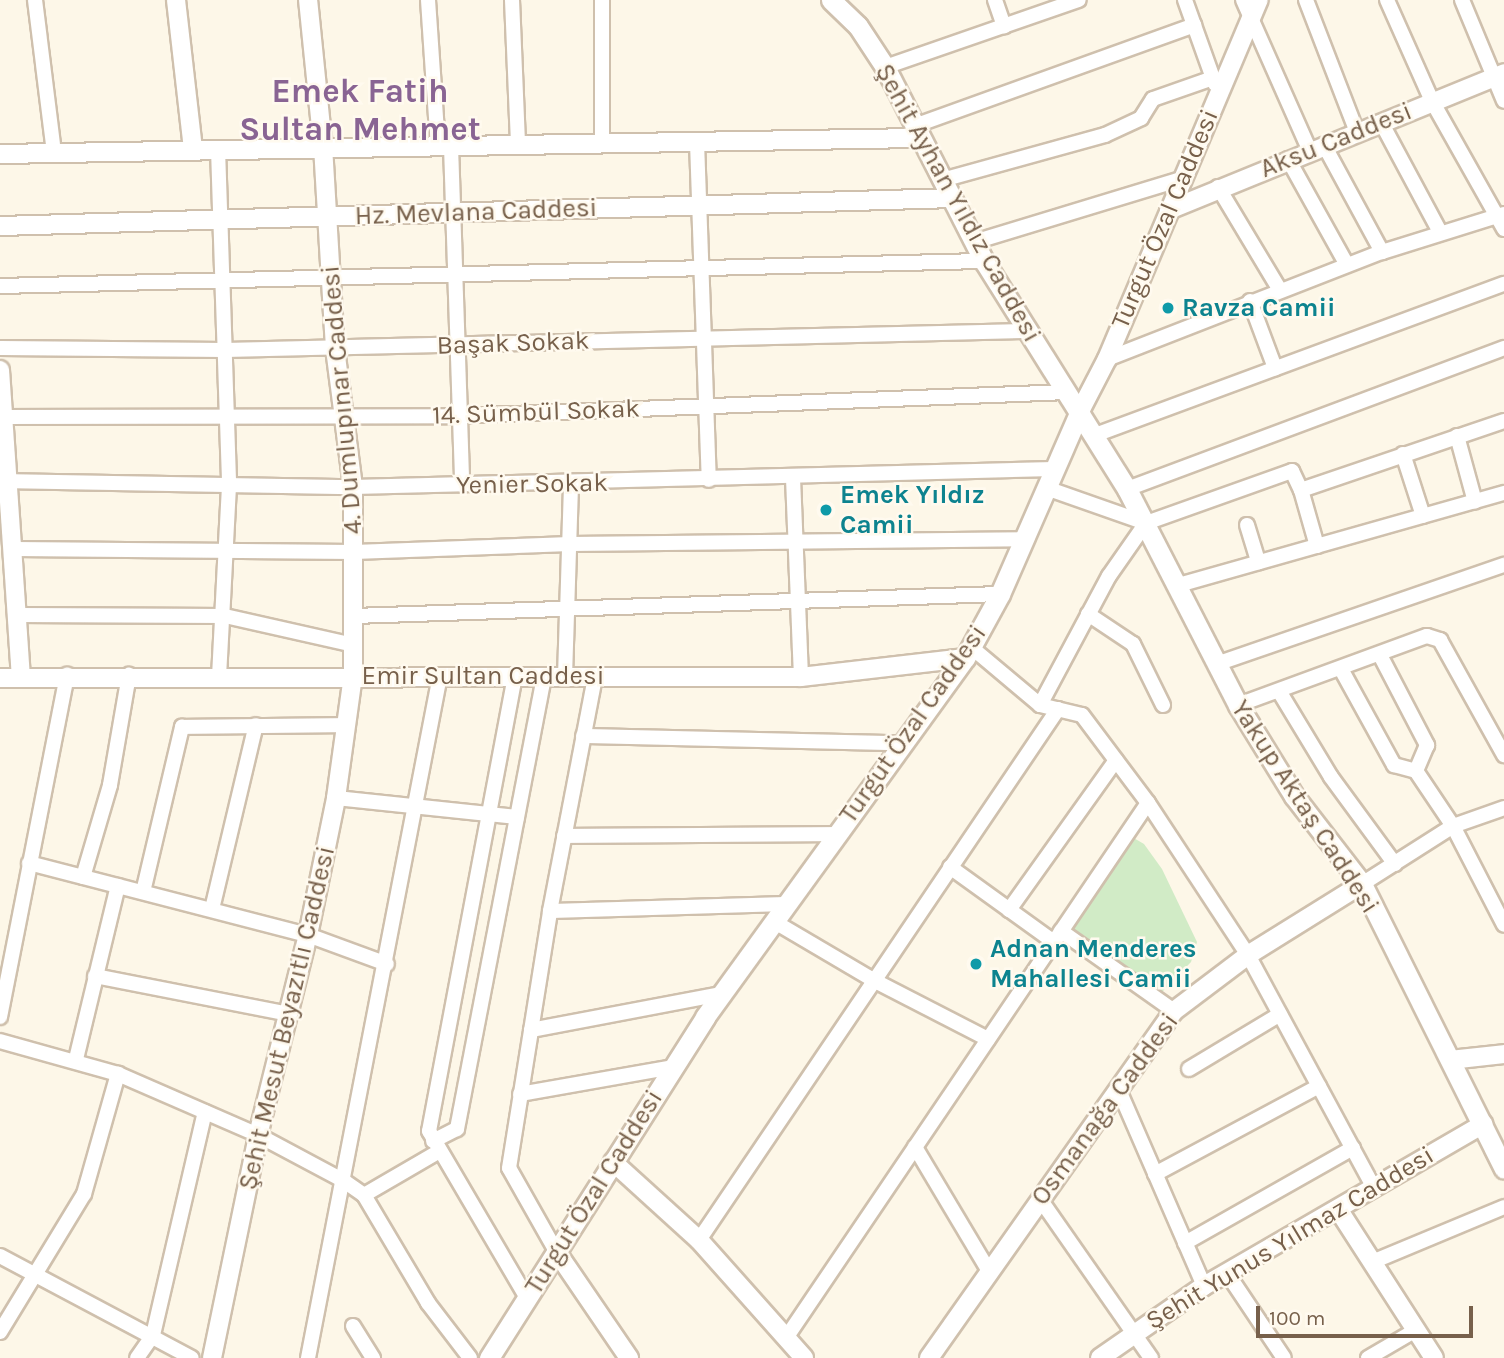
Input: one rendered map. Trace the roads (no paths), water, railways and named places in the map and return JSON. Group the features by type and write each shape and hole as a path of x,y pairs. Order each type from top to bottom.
{"main road":[{"name":"Şehit Ayhan Yıldız Caddesi","path":"831,0 858,26 885,67 984,261 1025,331 1080,411"},
{"name":"Yakup Aktaş Caddesi","path":"1080,411 1146,523 1175,586 1238,705 1294,796 1362,884 1484,1124 1504,1169"},
{"name":"Turgut Özal Caddesi","path":"489,1358 673,1067 968,653 1000,594 1080,411"}],"street":[{"path":"35,0 54,152"},
{"path":"176,0 193,149"},
{"name":"4. Dumlupınar Caddesi","path":"308,0 323,147 335,348 353,486 353,676"},
{"path":"428,0 453,211 462,485"},
{"path":"512,0 519,144"},
{"path":"602,0 602,143"},
{"path":"849,0 858,26"},
{"path":"995,0 1004,26"},
{"path":"885,67 1079,0"},
{"path":"942,180 1105,135 1141,118 1153,99 1215,85 1185,0"},
{"path":"1243,0 1250,21 1317,148 1382,253"},
{"name":"Turgut Özal Caddesi","path":"1080,411 1107,359 1185,178 1215,85 1259,0"},
{"path":"1306,0 1357,132"},
{"path":"1107,359 1347,265 1440,233 1502,220 1432,102 1387,0"},
{"path":"1462,0 1497,76 1504,101"},
{"path":"0,154 697,142 917,132 1194,25"},
{"name":"Aksu Caddesi","path":"1169,210 1217,187 1497,76"},
{"path":"1381,122 1440,233"},
{"path":"697,142 709,480"},
{"path":"218,149 229,486 225,616 219,675"},
{"path":"1288,159 1347,265"},
{"path":"974,242 1185,178"},
{"path":"1217,187 1280,290"},
{"name":"Hz. Mevlana Caddesi","path":"0,226 952,198"},
{"path":"0,286 332,281 984,261"},
{"path":"1095,435 1504,284"},
{"path":"1250,301 1275,368"},
{"name":"Başak Sokak","path":"0,348 225,350 1025,331"},
{"path":"1127,489 1504,348"},
{"path":"0,379 4,417 5,481 14,550 21,676"},
{"name":"14. Sümbül Sokak","path":"4,417 460,416 1068,392"},
{"path":"1301,490 1504,421"},
{"path":"1457,436 1475,502"},
{"path":"1403,454 1423,516"},
{"name":"Yenier Sokak","path":"5,481 229,486 462,485 1054,469"},
{"path":"1040,705 1088,614 1146,523 1292,471 1301,490 1317,546"},
{"path":"793,478 802,677"},
{"path":"565,677 571,483"},
{"path":"1046,488 1146,523"},
{"path":"1175,586 1504,494"},
{"path":"1247,525 1258,562"},
{"path":"14,550 354,552 570,544 1023,539"},
{"path":"1216,664 1504,565"},
{"path":"354,616 1000,594"},
{"path":"1088,614 1133,644 1163,705"},
{"path":"18,615 225,616 354,645"},
{"path":"1238,705 1427,636 1440,640 1504,755"},
{"path":"968,653 1040,705 1082,715 1148,803 1248,955 1374,1188"},
{"name":"Emir Sultan Caddesi","path":"0,679 67,674 802,677 968,653"},
{"path":"1380,655 1427,745 1416,771"},
{"path":"1341,669 1394,765 1416,771 1453,826 1504,925"},
{"path":"0,1017 67,674"},
{"path":"83,877 110,785 129,675"},
{"name":"Şehit Mesut Beyazıtlı Caddesi","path":"212,1358 258,1135 308,935 336,798 353,676"},
{"path":"308,1358 387,964 440,676"},
{"path":"515,676 429,1131 527,1298"},
{"path":"364,1195 436,1147 457,1129 544,676"},
{"path":"595,677 550,911 509,1168 556,1251 629,1358"},
{"path":"1279,691 1331,777 1395,864"},
{"path":"699,1240 1058,709"},
{"path":"143,892 182,727 346,724"},
{"path":"212,909 256,726"},
{"path":"583,736 902,743"},
{"path":"1009,910 1116,760"},
{"path":"336,798 517,817"},
{"path":"786,1338 1148,803"},
{"path":"1362,884 1453,826 1504,808"},
{"path":"564,836 838,834"},
{"path":"29,863 308,935 387,964"},
{"path":"950,867 1009,910 1057,936 1174,1011"},
{"name":"Osmanağa Caddesi","path":"929,1358 1174,1011 1248,955 1362,884"},
{"path":"76,1059 117,886"},
{"path":"550,911 787,904"},
{"path":"775,922 874,981 988,1039"},
{"path":"95,976 289,1014"},
{"path":"531,1030 722,995"},
{"path":"1189,1069 1280,1014"},
{"path":"0,1041 76,1059 118,1074 258,1135 344,1181 364,1195 428,1303 470,1358"},
{"path":"1450,1060 1504,1054"},
{"path":"520,1094 673,1067"},
{"path":"0,1332 38,1275 85,1194 118,1074"},
{"path":"1155,1174 1319,1086"},
{"path":"1118,1088 1203,1286"},
{"path":"137,1358 153,1335 205,1112"},
{"name":"Şehit Yunus Yılmaz Caddesi","path":"1100,1358 1132,1332 1203,1286 1484,1124"},
{"path":"915,1147 989,1271"},
{"path":"1185,1243 1353,1148"},
{"path":"613,1162 699,1240 804,1358"},
{"path":"1040,1199 1151,1358"},
{"path":"1372,1262 1504,1207"},
{"path":"1338,1209 1434,1358"},
{"path":"0,1256 192,1358"},
{"path":"1227,1273 1284,1358"},
{"path":"354,1326 373,1358"},
{"path":"1368,1358 1416,1330"}],"place":[{"name":"Ravza Camii","path":"1168,308"},
{"name":"Emek Yıldız Camii","path":"826,510"},
{"name":"Adnan Menderes Mahallesi Camii","path":"976,964"}],"district":[{"name":"Emek Fatih Sultan Mehmet","path":"360,111"}]}
